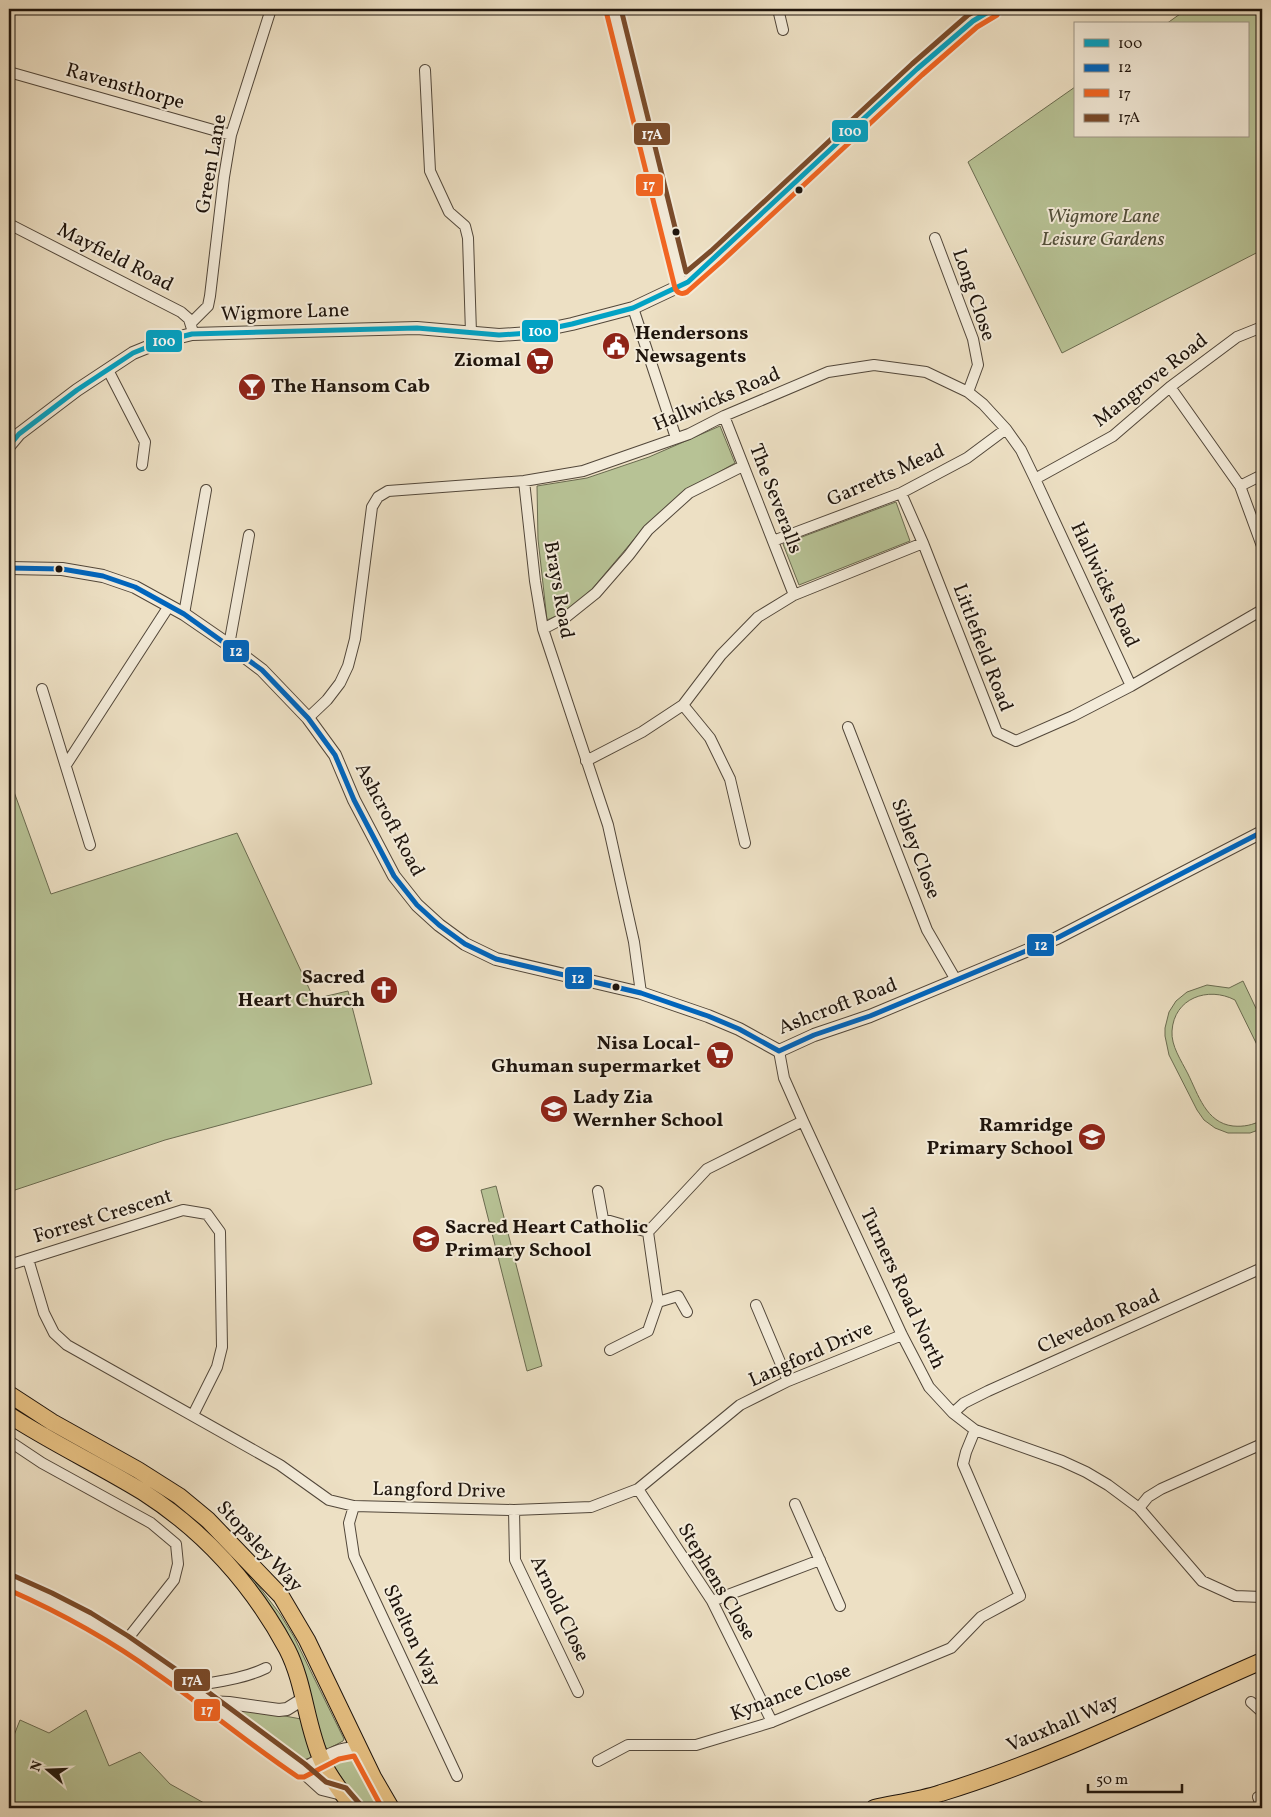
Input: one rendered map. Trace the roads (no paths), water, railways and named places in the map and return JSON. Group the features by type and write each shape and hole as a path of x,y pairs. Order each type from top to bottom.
{"main road":[{"name":"Stopsley Way","path":"9,1394 52,1422 138,1470 178,1496 208,1520 240,1552 280,1596 307,1640 372,1777 392,1808"},
{"name":"Stopsley Way","path":"9,1415 150,1497 174,1514 225,1560 278,1632 294,1666 321,1760 353,1808"},
{"name":"Vauxhall Way","path":"874,1808 939,1794 992,1776 1068,1747 1262,1662"}],"street":[{"name":"Green Lane","path":"192,329 208,306 231,135 271,9"},
{"path":"613,9 682,286"},
{"path":"778,9 783,30"},
{"name":"Wigmore Lane","path":"9,446 19,434 77,390 133,353 192,329 417,328 499,335 529,333 633,308 682,286 716,257 917,69 974,21 993,9"},
{"path":"425,70 430,171 449,212 465,226 468,238 471,333"},
{"name":"Ravensthorpe","path":"9,72 231,135"},
{"name":"Mayfield Road","path":"9,224 181,312 189,319 192,329"},
{"name":"Long Close","path":"935,238 973,339 978,365 968,392"},
{"path":"633,308 676,438"},
{"name":"Mangrove Road","path":"1035,478 1113,436 1170,387 1237,337 1262,327"},
{"name":"Hallwicks Road","path":"308,718 327,700 340,683 348,666 355,639 372,507 378,497 388,491 524,481 583,470 688,434 724,416 828,372 874,365 926,372 968,392 983,404 1006,429 1021,450 1035,478 1131,686"},
{"path":"108,370 145,442 142,465"},
{"path":"1170,387 1240,486 1262,546"},
{"name":"The Severalls","path":"724,416 794,595"},
{"name":"Garretts Mead","path":"773,542 901,493 967,458 1006,429"},
{"path":"543,629 566,617 596,593 648,530 689,494 744,466"},
{"path":"1240,486 1262,475"},
{"name":"Brays Road","path":"524,481 535,580 543,629 608,825 634,942 641,993"},
{"path":"184,614 206,490"},
{"name":"Littlefield Road","path":"901,493 923,543 997,732 1016,741 1073,716 1131,686 1262,610"},
{"path":"229,645 248,535"},
{"path":"586,761 642,732 684,705 720,655 758,617 794,595 923,543"},
{"name":"Ashcroft Road","path":"9,568 62,569 103,576 134,587 184,614 262,670 308,718 335,755 354,800 394,876 417,905 439,926 465,944 496,959 641,993 708,1016 739,1029 779,1052 814,1035 870,1016 1057,938 1262,832"},
{"path":"66,765 169,606"},
{"path":"42,688 90,845"},
{"path":"684,705 710,738 730,779 745,843"},
{"name":"Sibley Close","path":"848,727 927,930 956,980"},
{"name":"Turners Road North","path":"779,1052 784,1078 803,1121 929,1388 953,1413 975,1430 1086,1472 1108,1485 1139,1508 1202,1581 1235,1596 1262,1596"},
{"path":"648,1232 707,1169 803,1121"},
{"path":"598,1191 603,1219 648,1232"},
{"name":"Forrest Crescent","path":"9,1265 183,1210 206,1214 220,1232 222,1347 218,1367 193,1415"},
{"path":"610,1350 648,1331 658,1302 648,1232"},
{"name":"Langford Drive","path":"28,1259 44,1313 54,1333 67,1345 280,1465 329,1500 354,1506 514,1510 591,1507 638,1489 740,1405 788,1381 902,1334"},
{"name":"Clevedon Road","path":"953,1413 964,1403 988,1391 1262,1268"},
{"path":"658,1302 678,1296 687,1312"},
{"path":"756,1305 788,1381"},
{"name":"Kynance Close","path":"598,1761 628,1745 696,1745 772,1722 951,1648 981,1617 1020,1596 963,1464 975,1430"},
{"path":"9,1441 42,1463 151,1522 176,1544 178,1564 174,1580 125,1642"},
{"path":"1139,1508 1148,1497 1161,1490 1262,1444"},
{"name":"Stephens Close","path":"638,1489 712,1601 772,1722"},
{"path":"795,1504 840,1606"},
{"name":"Shelton Way","path":"354,1506 348,1523 354,1556 458,1776"},
{"name":"Arnold Close","path":"514,1510 515,1560 578,1692"},
{"path":"712,1601 820,1560"},
{"path":"9,1582 35,1592 89,1620 125,1642 301,1770 322,1789 342,1794"},
{"path":"187,1687 242,1678 266,1668"},
{"path":"208,1702 280,1710 287,1709 303,1699"},
{"path":"1251,1702 1262,1712"},
{"path":"301,1770 332,1753 349,1748 359,1749"},
{"path":"1262,1795 1258,1797 1262,1807"}],"place":[{"name":"Hendersons Newsagents","path":"616,346"},
{"name":"Ziomal","path":"540,361"},
{"name":"The Hansom Cab","path":"252,387"},
{"name":"Sacred Heart Church","path":"384,990"},
{"name":"Nisa Local- Ghuman supermarket","path":"720,1055"},
{"name":"Lady Zia Wernher School","path":"554,1109"},
{"name":"Ramridge Primary School","path":"1092,1137"},
{"name":"Sacred Heart Catholic Primary School","path":"426,1239"}],"park label":[{"name":"Wigmore Lane Leisure Gardens","path":"1103,228"}]}
